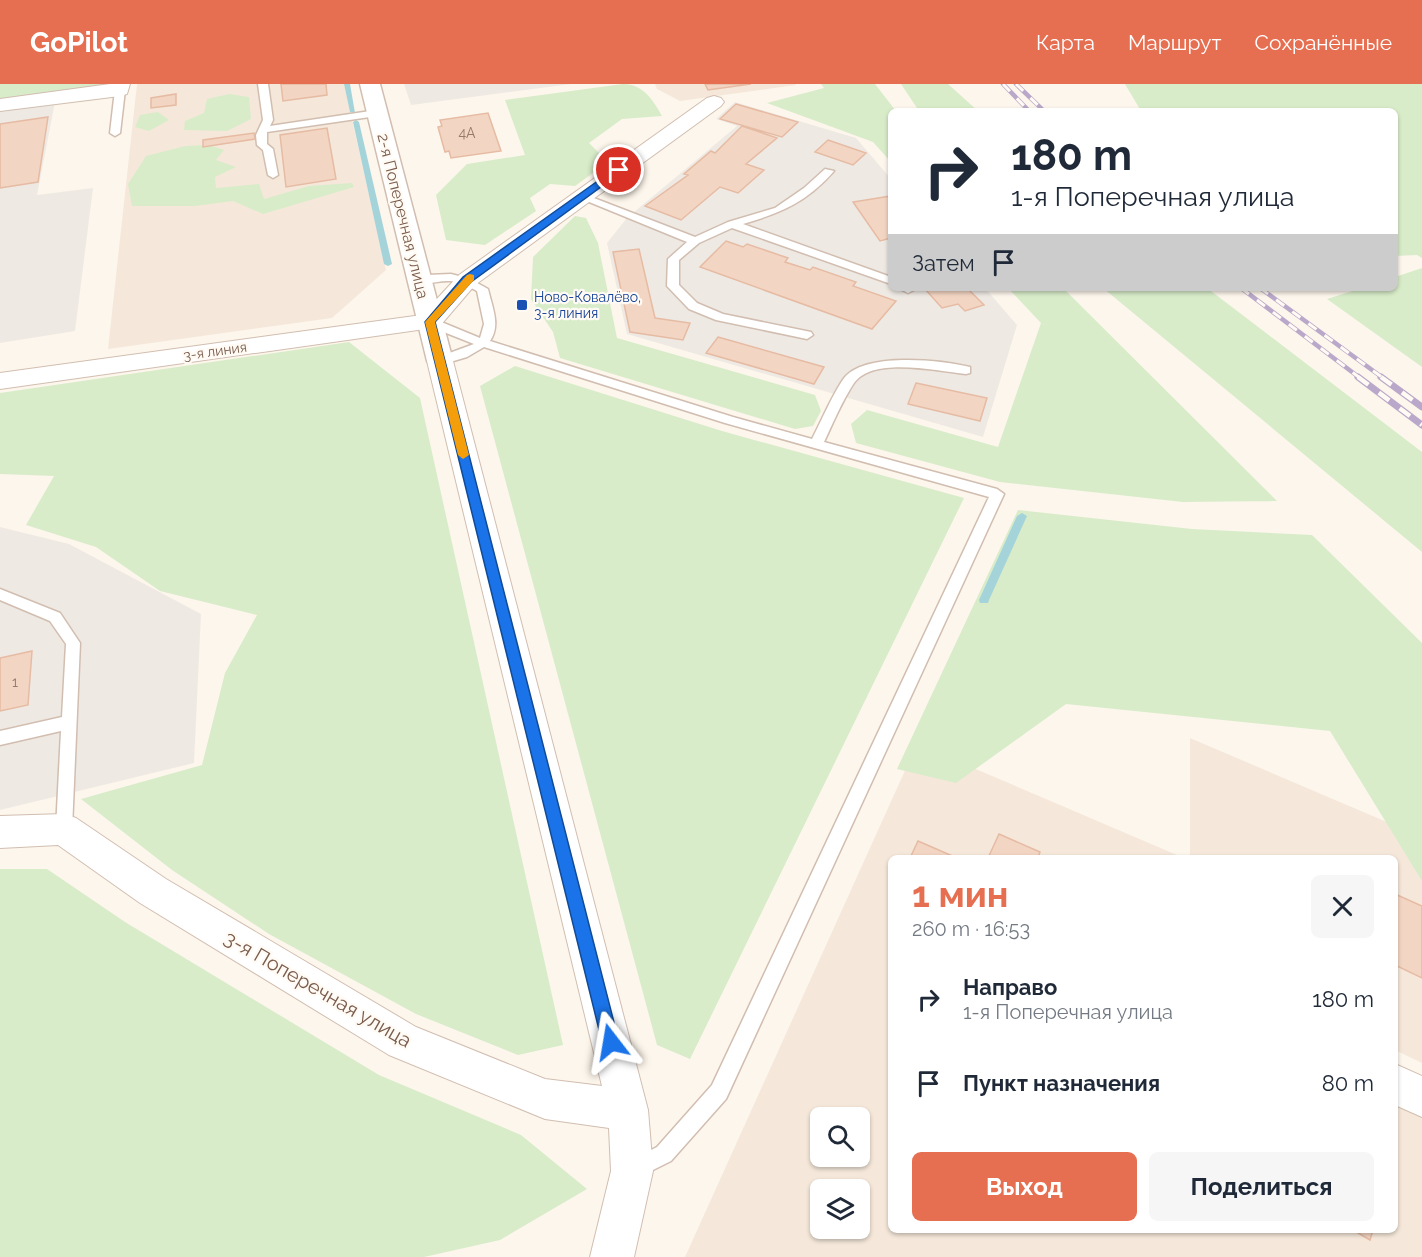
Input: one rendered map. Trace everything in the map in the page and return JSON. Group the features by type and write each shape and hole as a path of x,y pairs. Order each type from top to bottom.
{"street":[{"name":"2-я Поперечная улица","path":"370,84 628,1110 632,1171 612,1257"},
{"path":"0,105 120,87"},
{"path":"430,322 467,280 714,102"},
{"name":"3-я линия","path":"0,381 430,322"},
{"path":"0,832 64,828"},
{"name":"3-я Поперечная улица","path":"64,828 153,891 402,1041 545,1099 628,1110"},
{"path":"1398,1086 1422,1098"}],"lane":[{"path":"263,84 267,120 261,135 262,145 268,149 273,175"},
{"path":"115,133 120,87"},
{"path":"264,130 377,113"},
{"path":"807,335 720,317 693,306 673,286 674,259 695,241 732,224 779,210 808,190 829,171"},
{"path":"582,197 695,241"},
{"path":"732,224 888,280"},
{"path":"418,280 446,276 467,280 482,289 490,328 483,343 465,354 440,361"},
{"path":"430,322 483,343 729,420 997,494 719,1092 664,1154 632,1171"},
{"path":"816,444 850,379 868,367 895,363 966,370"},
{"path":"0,594 55,617 73,643 64,828"},
{"path":"0,738 70,722"}],"shaded area":[{"path":"137,84 344,84 386,270 332,318 108,349"},
{"path":"404,84 571,84 411,105"},
{"path":"655,84 796,85 680,101 657,89"},
{"path":"55,102 37,195 93,188 75,331 0,343 0,109"},
{"path":"735,102 856,138 888,175 888,291 988,291 1017,325 983,437 627,334 607,243 627,218 737,126 716,119"},
{"path":"0,527 69,544 201,614 194,763 0,810"},
{"path":"1190,738 1422,837 1422,1063 1398,1051 1398,855 1190,855"},
{"path":"917,744 1177,855 888,855 888,1233 1398,1233 1398,1104 1422,1116 1422,1257 685,1257"}],"green space":[{"path":"0,84 104,84 104,87 0,100"},
{"path":"623,84 642,90 662,116 622,119 589,143 608,162 575,186 550,184 530,198 536,211 485,245 446,240 436,195 467,164 525,155 505,100"},
{"path":"821,84 875,84 894,108 888,108 888,159 873,142 767,103 824,88"},
{"path":"901,84 948,84 975,108 917,108"},
{"path":"1125,84 1422,84 1422,258 1417,255 1398,256 1398,108 1139,108"},
{"path":"229,94 249,97 251,119 227,131 184,130 185,121 204,113 207,99"},
{"path":"158,112 169,120 149,131 135,127 140,115"},
{"path":"209,145 224,150 216,160 236,167 215,177 216,188 259,184 264,199 309,186 352,183 354,187 263,214 233,201 195,206 132,206 128,184 146,156 185,146"},
{"path":"575,216 586,218 598,243 617,338 815,395 821,411 813,426 795,429 560,358 553,332 531,299 533,257"},
{"path":"1422,268 1422,367 1327,299 1352,291 1398,291 1398,276"},
{"path":"1011,291 1066,291 1277,501 1183,502 1000,482 856,443 851,424 867,410 998,447 1041,323"},
{"path":"1107,291 1211,291 1422,452 1422,552"},
{"path":"349,342 420,398 563,1045 518,1055 416,1014 269,934 172,870 81,799 202,765 225,673 257,615 160,591 96,547 26,525 54,476 0,474 0,393"},
{"path":"515,366 722,431 964,498 690,1059 657,1045 480,386"},
{"path":"1018,510 1192,529 1312,535 1422,643 1422,881 1330,731 1066,704 956,783 897,769"},
{"path":"0,869 47,869 125,922 379,1075 521,1135 587,1189 500,1240 424,1257 0,1257"}],"building":[{"path":"281,84 326,84 327,95 283,101"},
{"path":"705,84 751,84 708,90"},
{"path":"176,94 176,105 151,108 151,98"},
{"path":"736,104 798,122 782,137 720,119"},
{"path":"488,113 501,151 451,158 449,151 445,152 438,127 442,126 440,120"},
{"path":"48,117 38,182 0,188 0,124"},
{"path":"742,126 777,138 746,164 764,170 738,193 720,187 681,220 645,206 688,175 684,174 711,151 715,153"},
{"path":"327,128 336,179 286,187 280,135"},
{"path":"254,133 255,139 203,147 203,140"},
{"path":"828,140 866,153 853,165 815,152"},
{"path":"888,196 888,239 880,241 853,202"},
{"path":"726,241 743,247 747,244 788,258 785,262 810,270 813,267 856,282 853,286 896,301 872,329 700,267"},
{"path":"639,249 655,318 690,323 683,340 630,332 613,252"},
{"path":"927,291 970,291 984,305 965,311 958,304 942,308"},
{"path":"718,337 824,367 814,384 706,353"},
{"path":"916,383 987,398 980,421 908,404"},
{"path":"32,651 28,705 0,711 0,658"},
{"path":"999,834 1040,852 1039,855 989,855"},
{"path":"918,841 950,855 911,855"},
{"path":"1398,895 1422,906 1422,978 1398,966"},
{"path":"1358,1233 1372,1233 1370,1240"}],"waterway":[{"path":"347,84 353,112"},
{"path":"356,122 388,264"},
{"path":"984,600 1022,516"}],"railway":[{"path":"1003,84 1026,108"},
{"path":"1016,84 1041,108"},
{"path":"1245,291 1360,378"},
{"path":"1264,291 1383,378"},
{"path":"1358,377 1422,425"},
{"path":"1381,377 1422,407"}],"slow traffic":[{"path":"463,455 430,322 470,277"}],"place":[{"name":"Ново-Ковалёво, 3-я линия","path":"522,305"}],"route":[{"path":"611,1042 430,322 467,280 619,170"}]}
